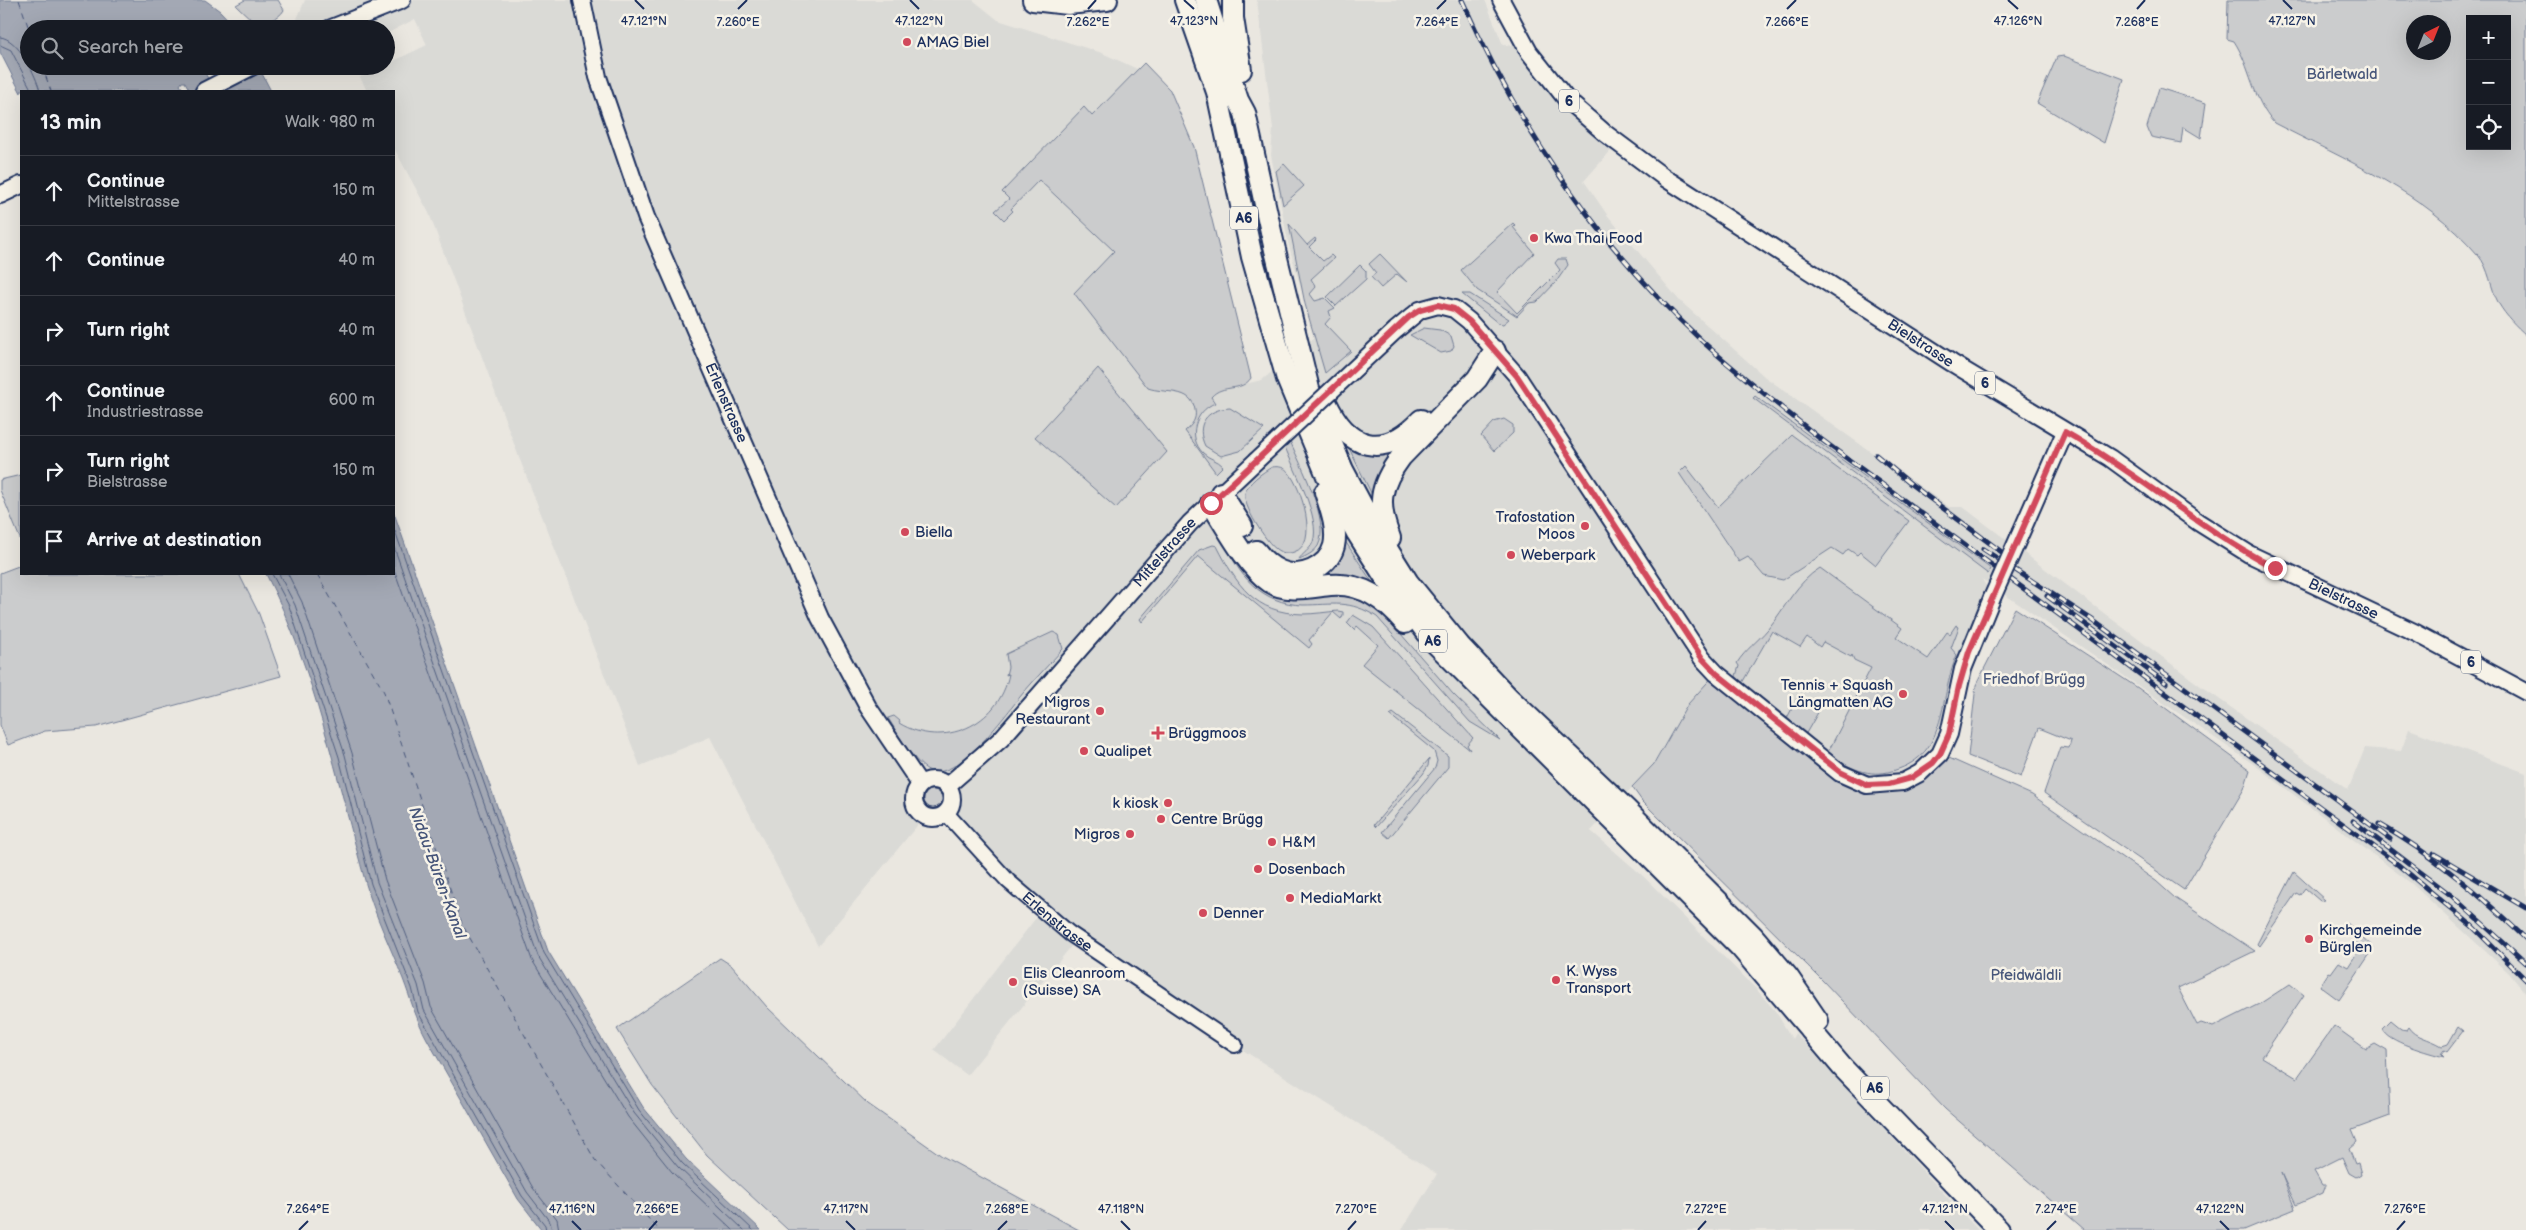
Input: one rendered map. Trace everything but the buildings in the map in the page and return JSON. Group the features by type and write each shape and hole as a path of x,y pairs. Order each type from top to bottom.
{"highway":[{"path":"1033,0 1068,4 1107,0"},
{"name":"A6","path":"1185,0 1218,92 1252,257 1288,379 1327,476 1358,533 1417,621 1434,642 1604,811 1788,977 1849,1061 2010,1230"},
{"name":"A6","path":"1206,0 1238,100 1245,114 1275,250 1309,389 1343,470 1374,528 1408,582 1460,646 1509,698 1627,810 1747,942 1842,1067 1999,1230"},
{"path":"1233,0 1236,47 1247,98 1245,114"},
{"path":"1304,363 1340,428 1359,441 1378,444 1393,441 1411,430 1459,381 1495,351"},
{"path":"1408,582 1382,514 1382,498 1386,480 1401,458 1477,379 1495,351"},
{"path":"1246,545 1280,572 1293,574 1312,570 1321,565 1332,551 1335,535 1332,515 1309,435"},
{"path":"1216,498 1246,545 1259,573 1279,587 1349,586 1362,590 1384,602 1475,702 1520,744 1604,811"}],"main road":[{"path":"352,20 402,0"},
{"name":"Erlenstrasse","path":"582,0 598,77 646,216 820,618 868,708 920,784"},
{"name":"Bielstrasse","path":"1501,0 1529,52 1554,84 1578,110 1665,178 1906,334 2110,458 2198,522 2249,554 2416,632 2526,692"},
{"path":"206,90 235,75"},
{"name":"Mittelstrasse","path":"947,786 1001,739 1136,585 1216,498 1409,317 1420,310 1438,305 1447,306 1464,316 1495,351"},
{"path":"1495,351 1527,391 1702,658 1716,673 1828,764 1850,778 1867,785 1903,782 1920,773 1940,754 1949,734 1963,669 2065,432"},
{"path":"934,780 947,786 952,799 946,812 935,818 920,812 914,801 916,789 920,784 934,780"}],"street":[{"name":"Erlenstrasse","path":"946,812 1008,881 1073,936 1235,1045"}],"shaded area":[{"path":"305,0 973,0 998,20 1102,53 1144,72 1227,388 1262,380 1315,337 1289,246 1271,155 1273,129 1257,0 1485,0 1503,45 1518,46 1614,147 1584,181 1608,216 1679,300 1765,377 1949,507 1963,507 2202,687 2348,790 2365,748 2401,751 2409,729 2526,773 2526,994 2509,973 2412,884 2256,766 1982,579 1992,598 1933,763 1876,785 1688,704 1654,764 1591,831 1643,876 1757,990 1776,1012 1792,1039 1795,1033 1978,1230 1402,1230 1437,1174 1235,1045 1077,939 967,1075 934,1050 1042,910 946,813 935,818 925,816 818,946 710,737 640,766 520,460 429,213 395,150 395,90 366,90 360,77 364,75 395,75 395,60 427,45 415,19 395,29 395,20 297,19"}],"green space":[{"path":"245,0 278,0 284,10 279,16 271,20 252,20 236,5"},
{"name":"Bärletwald","path":"2228,0 2526,0 2526,335 2511,321 2499,304 2482,260 2457,233 2434,213 2383,179 2274,123 2261,104 2240,51 2234,41 2227,39"},
{"path":"2064,56 2124,79 2104,143 2037,103 2057,57"},
{"path":"1144,63 1170,90 1194,147 1251,378 1247,383 1216,393 1211,397 1215,403 1202,412 1198,418 1194,432 1195,440 1205,455 1223,466 1216,473 1185,431 1195,419 1193,403 1183,395 1148,388 1074,293 1114,251 1039,180 1011,209 1013,211 1004,220 995,211 1009,199 1002,192 1084,107 1092,116"},
{"path":"2159,88 2206,103 2201,138 2183,127 2181,143 2151,137 2147,127"},
{"path":"1284,164 1304,186 1283,205 1276,171"},
{"path":"1513,223 1515,225 1513,227 1534,253 1497,292 1517,313 1560,270 1555,263 1558,259 1566,259 1568,265 1556,282 1537,302 1529,303 1517,316 1477,290 1461,270"},
{"path":"1289,224 1307,245 1315,238 1316,240 1309,247 1323,261 1331,255 1334,258 1311,279 1316,287 1310,294 1315,301 1325,298 1335,308 1329,311 1331,317 1325,324 1351,351 1325,373 1305,304"},
{"path":"1380,254 1407,282 1397,274 1381,288 1371,277 1376,273 1369,264"},
{"path":"1360,265 1366,271 1366,279 1336,306 1327,297"},
{"path":"1462,294 1470,294 1509,319 1503,324 1498,323"},
{"path":"1424,328 1440,330 1451,336 1454,346 1451,351 1441,353 1410,335"},
{"path":"1098,368 1167,452 1116,508 1035,437"},
{"path":"1755,396 1991,569 1988,574 1753,398"},
{"path":"1230,408 1264,429 1240,451 1221,456 1205,446 1201,431 1202,425 1205,419 1215,411"},
{"path":"1504,419 1513,425 1513,433 1494,451 1481,436 1494,422"},
{"path":"1792,435 1909,521 1876,565 1860,552 1857,555 1848,549 1843,555 1832,548 1783,580 1764,576 1748,557 1739,562 1679,473 1686,466 1718,507"},
{"path":"1290,441 1313,493 1321,523 1321,536 1318,546 1310,554 1299,559 1312,545 1314,532 1310,507 1285,447"},
{"path":"1405,441 1374,499 1346,442"},
{"path":"1272,467 1286,469 1294,480 1303,502 1307,527 1306,538 1302,547 1292,553 1280,551 1272,545 1256,523 1245,499 1246,489 1249,485"},
{"path":"20,475 20,539 0,490 0,480"},
{"path":"1224,538 1311,597 1335,595 1352,597 1381,611 1453,694 1500,740 1470,722 1377,617 1367,611 1349,605 1303,605 1288,603 1263,593 1243,575"},
{"path":"1345,541 1376,588 1320,576 1340,555"},
{"path":"1213,545 1217,546 1240,584 1260,602 1286,612 1303,614 1338,611 1343,612 1341,619 1333,612 1309,640 1312,644 1309,648 1198,556 1142,622 1140,619 1199,550"},
{"path":"20,565 20,575 240,575 259,614 281,676 96,727 45,731 8,745 0,725 0,573"},
{"path":"1820,568 1902,628 1896,637 1928,659 1947,632 1950,634 1956,625 1959,627 1951,648 1957,655 1938,726 1932,741 1922,754 1908,765 1888,772 1864,772 1848,766 1828,752 1871,668 1854,660 1852,655 1851,657 1823,642 1820,647 1807,637 1800,647 1772,631 1742,683 1736,676 1739,666 1737,663 1740,658 1768,629 1805,580"},
{"name":"Friedhof Brügg","path":"2015,608 2138,688 2250,770 2244,789 2184,890 2044,793 2060,747 2069,748 2071,741 2039,728 2021,777 1968,756 1976,685"},
{"path":"1353,615 1373,627 1473,738 1467,745 1470,750 1362,664 1378,645 1357,626 1354,630 1347,623"},
{"path":"1053,632 1059,635 1063,649 1024,692 995,728 969,755 956,765 943,771 931,771 919,763 888,718 894,716 900,721 899,723 916,731 933,734 951,733 967,728 994,707 1003,692 1009,674 1006,675 1008,667 1006,654"},
{"name":"Pfeidwäldli","path":"1716,673 1828,764 1889,784 1940,754 2032,795 2156,881 2175,898 2255,951 2178,988 2197,1025 2201,1023 2213,1027 2261,1003 2290,984 2304,995 2262,1057 2297,1078 2334,1026 2366,1049 2375,1044 2387,1051 2390,1116 2352,1130 2357,1142 2349,1149 2355,1164 2358,1163 2361,1174 2356,1177 2349,1173 2342,1157 2314,1171 2322,1185 2326,1185 2323,1193 2296,1205 2281,1173 2295,1209 2244,1230 2085,1230 1945,1109 1822,980 1642,801 1632,787 1654,764 1688,704"},
{"path":"1798,697 1820,709 1805,735 1786,720"},
{"path":"1393,713 1448,756 1448,767 1389,838 1382,832 1435,768 1437,761 1434,751 1390,715"},
{"path":"1429,759 1428,766 1423,774 1376,827 1374,825"},
{"path":"933,790 939,793 942,799 939,805 933,808 927,805 924,799 927,793"},
{"path":"2294,872 2325,900 2320,901 2305,888 2300,895 2296,893 2259,946 2257,944"},
{"path":"2347,923 2374,948 2339,1000 2320,986 2329,972 2331,973 2339,962 2348,967 2362,945 2354,941"},
{"path":"720,958 731,965 767,1007 868,1104 942,1156 1079,1230 788,1230 707,1155 652,1085 617,1029"},
{"path":"2390,1020 2401,1029 2407,1030 2409,1027 2419,1036 2442,1046 2448,1044 2458,1027 2463,1031 2447,1052 2444,1050 2441,1054 2444,1057 2419,1050 2391,1038 2382,1028"}],"water":[{"path":"0,0 205,0 228,20 20,20 20,75 206,75 214,90 189,90 185,82 182,82 180,85 183,90 20,91 0,52"},
{"path":"219,75 263,75 270,90 226,90"},
{"name":"Nidau-Büren-Kanal","path":"395,516 548,951 643,1107 686,1159 761,1230 542,1230 518,1199 423,1032 378,920 355,845 324,726 312,687 283,610 266,575 395,575"}],"ferry route":[{"path":"19,0 26,20"},
{"path":"45,75 51,90"},
{"path":"318,575 384,692 462,924 595,1160 659,1230"}],"railway":[{"path":"1462,0 1484,48 1509,94 1565,183 1629,265 1664,304 1702,341 1818,437 2396,863 2472,926 2526,980"},
{"path":"1876,455 1912,485 2011,559"},
{"path":"1983,549 2091,619 2390,839"},
{"path":"2047,596 2166,683"},
{"path":"2353,821 2452,896 2526,963"},
{"path":"2379,824 2437,862 2492,907 2526,939"},
{"path":"2434,854 2526,908"}],"place":[{"name":"AMAG Biel","path":"907,42"},
{"name":"Kwa Thai Food","path":"1534,238"},
{"name":"Trafostation Moos","path":"1585,526"},
{"name":"Biella","path":"905,532"},
{"name":"Weberpark","path":"1511,555"},
{"name":"Tennis + Squash Längmatten AG","path":"1903,694"},
{"name":"Migros Restaurant","path":"1100,711"},
{"name":"Brüggmoos","path":"1158,733"},
{"name":"Qualipet","path":"1084,751"},
{"name":"k kiosk","path":"1168,803"},
{"name":"Centre Brügg","path":"1161,819"},
{"name":"Migros","path":"1130,834"},
{"name":"H&M","path":"1272,842"},
{"name":"Dosenbach","path":"1258,869"},
{"name":"MediaMarkt","path":"1290,898"},
{"name":"Denner","path":"1203,913"},
{"name":"Kirchgemeinde Bürglen","path":"2309,939"},
{"name":"K. Wyss Transport","path":"1556,980"},
{"name":"Elis Cleanroom (Suisse) SA","path":"1013,982"}],"route":[{"path":"1211,503 1409,317 1420,310 1438,305 1454,309 1469,321 1517,376 1702,658 1716,673 1828,764 1850,778 1867,785 1903,782 1920,773 1933,763 1940,754 1949,734 1963,669 1969,652 2065,432 2110,458 2198,522 2275,568"}]}
